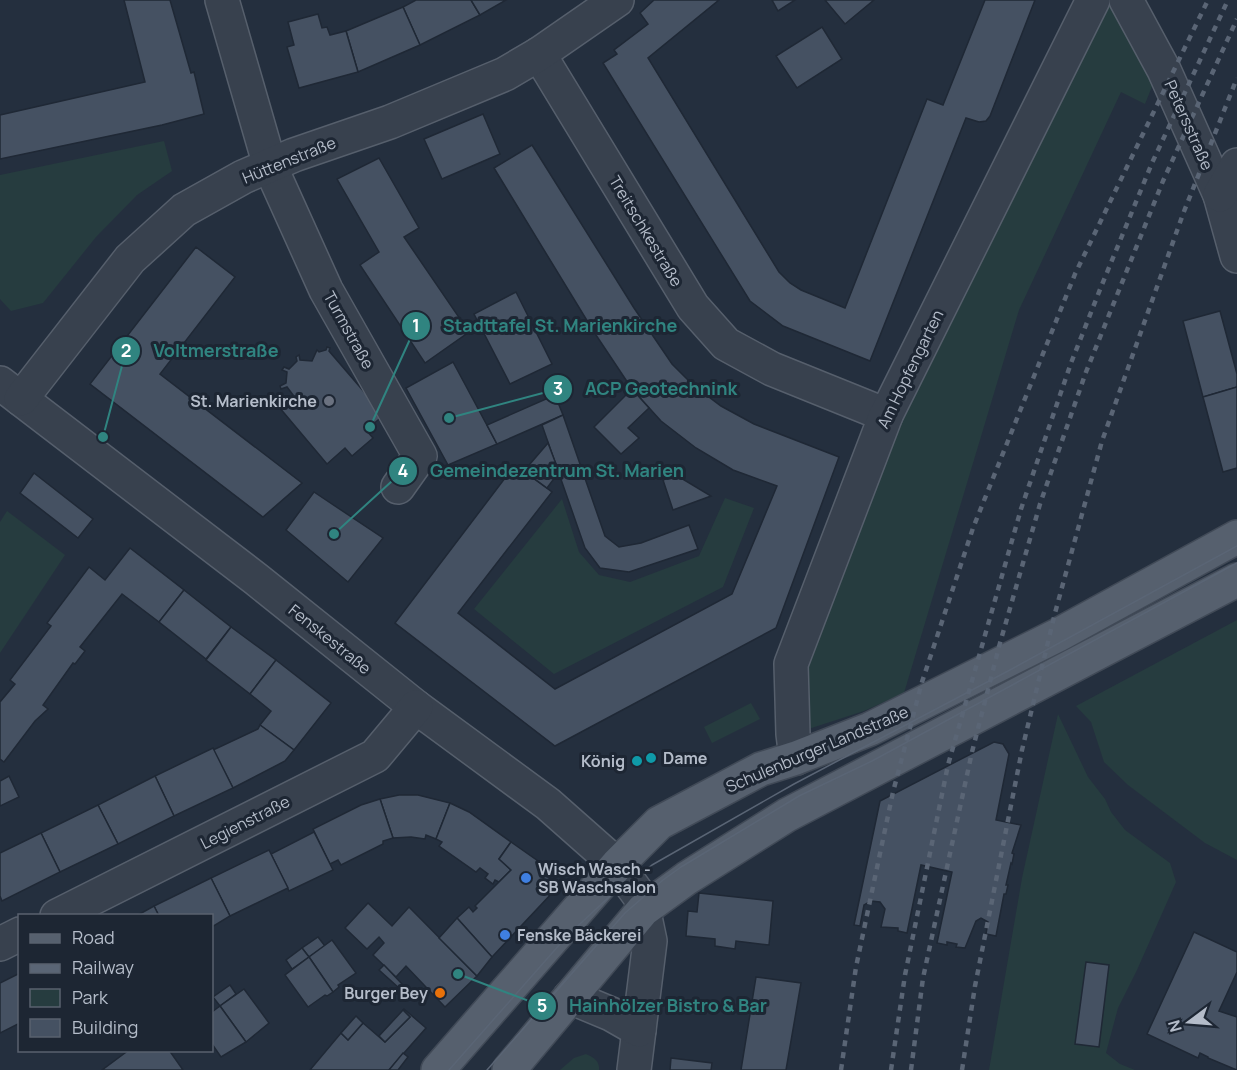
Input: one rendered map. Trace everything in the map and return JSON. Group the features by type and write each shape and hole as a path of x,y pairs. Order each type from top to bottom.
{"main road":[{"name":"Schulenburger Landstraße","path":"438,1070 617,865 658,823 761,769 870,729 1047,640 1237,537"},
{"path":"509,1070 642,910 687,878 787,815 1237,580"}],"street":[{"path":"222,0 270,166"},
{"name":"Hüttenstraße","path":"11,391 130,259 183,210 243,177 422,109 505,74 539,54 617,0"},
{"name":"Am Hopfengarten","path":"796,758 791,664 886,415 1093,0"},
{"name":"Petersstraße","path":"1126,0 1164,70 1220,195 1237,256"},
{"name":"Treitschkestraße","path":"539,54 693,307 726,344 772,369 886,415"},
{"path":"1220,195 1237,165"},
{"name":"Turmstraße","path":"270,166 326,290 420,456 398,487"},
{"name":"Fenskestraße","path":"11,391 256,579 416,707 548,804 617,865 641,898 650,941 634,1070"},
{"name":"Legienstraße","path":"59,914 375,756 416,707"},
{"path":"0,944 18,935"},
{"path":"570,997 611,1014 639,1030"}],"green space":[{"path":"1093,0 1126,0 1161,64 1145,104 1121,92 1019,310 904,693 864,711 793,734 791,664 886,415"},
{"path":"164,141 172,171 137,195 96,237 43,303 11,311 0,299 0,175"},
{"path":"725,498 754,508 723,587 554,674 474,609 562,499 579,552 599,575 630,582 699,556"},
{"path":"7,511 65,555 0,653 0,522"},
{"path":"1237,620 1237,860 1205,843 1128,785 1104,762 1091,722 1076,706"},
{"path":"751,703 760,719 712,743 704,727"},
{"path":"1058,714 1088,777 1105,799 1111,812 1125,830 1170,863 1176,882 1118,1008 1106,1053 1120,1064 1135,1070 989,1070 1022,878"},
{"path":"586,1054 597,1062 599,1070 560,1070 574,1058"}],"building":[{"path":"124,0 170,0 191,73 194,72 204,114 0,159 0,115 145,82"},
{"path":"416,0 471,0 480,15 420,45 403,7"},
{"path":"471,0 506,0 480,15"},
{"path":"654,0 719,0 648,58 779,272 801,290 845,308 927,99 943,105 985,0 1035,0 990,116 986,121 979,122 966,118 870,361 783,326 750,301 603,63 617,54 614,50 648,24 640,13"},
{"path":"772,0 795,0 778,11"},
{"path":"825,0 874,0 845,24"},
{"path":"403,7 420,45 358,72 346,31"},
{"path":"318,14 322,28 327,27 330,35 346,31 358,72 299,88 287,47 294,45 288,22"},
{"path":"822,27 842,59 797,88 776,56"},
{"path":"483,114 500,154 442,179 424,139"},
{"path":"532,145 634,308 672,364 693,385 721,406 754,424 839,457 776,628 555,746 395,623 515,465 552,492 458,613 555,689 732,594 777,486 733,470 696,448 661,421 632,389 594,332 494,168"},
{"path":"379,158 419,228 404,237 469,332 425,363 360,265 379,252 337,179"},
{"path":"196,247 235,277 160,374 302,483 263,517 90,384"},
{"path":"516,292 552,364 510,384 474,314"},
{"path":"1220,311 1237,374 1237,387 1203,397 1183,321"},
{"name":"St. Marienkirche","path":"327,347 384,415 366,430 373,438 352,456 345,448 327,464 279,407 293,395 287,387 281,389 280,386 286,383 287,372 282,370 284,367 289,369 297,361 296,357 299,355 300,360 312,361 317,350 319,352 326,350"},
{"path":"453,362 497,444 448,465 406,388"},
{"path":"1237,387 1237,468 1223,472 1203,397"},
{"path":"632,389 649,408 628,428 639,438 621,454 594,427"},
{"path":"555,395 563,415 497,444 487,425"},
{"path":"563,415 605,536 619,547 641,543 689,525 698,549 629,572 600,568 585,548 542,425"},
{"path":"548,443 559,472 547,488 524,471"},
{"path":"34,473 93,519 78,538 20,493"},
{"path":"676,475 711,496 673,510 663,480"},
{"path":"314,492 383,538 348,582 286,530"},
{"path":"130,548 184,590 159,622 122,594 80,647 85,651 75,664 73,663 43,705 48,709 35,721 4,762 0,759 0,702 15,684 10,680 51,626 47,623 89,567 105,580"},
{"path":"184,590 231,627 206,659 159,622"},
{"path":"231,627 276,660 250,694 206,660"},
{"path":"276,660 331,703 294,750 260,725 271,711 250,694"},
{"path":"260,725 294,750 285,761 233,788 213,750 258,729"},
{"path":"994,742 1003,744 1009,754 996,820 1021,825 1012,853 1014,854 996,936 986,934 988,922 981,918 976,921 965,948 956,947 957,944 947,942 947,945 937,943 952,872 921,865 907,933 898,931 898,928 881,927 885,909 880,902 871,901 864,905 860,926 854,925 880,801"},
{"path":"213,748 233,788 174,816 155,776"},
{"path":"9,776 19,797 0,806 0,781"},
{"path":"155,776 174,816 118,844 98,805"},
{"path":"399,795 418,795 450,803 436,839 426,835 425,839 393,838 380,799"},
{"path":"380,799 393,838 383,841 383,844 341,865 338,860 330,864 313,829 361,805"},
{"path":"450,803 469,812 511,842 499,859 511,870 499,882 495,880 493,884 485,878 488,874 480,868 476,872 439,846 442,842 436,839"},
{"path":"98,805 118,844 60,872 41,833"},
{"path":"314,832 333,870 289,891 271,854"},
{"path":"41,833 60,872 2,901 0,853"},
{"path":"511,842 548,868 553,892 492,957 457,918 469,907 473,912 477,908 475,906 511,870 499,859"},
{"path":"269,850 288,888 230,916 211,878"},
{"path":"211,878 230,916 213,926 213,914 158,914 154,906"},
{"path":"699,893 773,901 769,945 736,941 735,949 715,946 715,939 686,936 688,911 697,912"},
{"path":"368,903 392,926 409,907 477,976 445,1007 406,966 396,977 373,955 384,943 379,937 367,949 345,928"},
{"path":"154,906 158,914 140,914"},
{"path":"457,918 492,957 477,976 439,938"},
{"path":"1194,932 1237,952 1237,972 1219,1011 1237,1017 1237,1070 1200,1053 1198,1058 1147,1034"},
{"path":"318,937 325,946 309,957 302,948"},
{"path":"332,940 356,973 338,985 339,987 333,992 309,957"},
{"path":"302,948 309,957 292,969 286,960"},
{"path":"309,957 333,992 308,1007 285,975"},
{"path":"1086,962 1109,965 1099,1047 1075,1044"},
{"path":"384,965 402,984 399,988 379,970"},
{"path":"18,974 18,1024 0,1033 0,983"},
{"path":"756,977 801,983 786,1070 741,1070"},
{"path":"230,985 236,994 220,1006 213,997"},
{"path":"244,989 269,1023 246,1042 220,1006"},
{"path":"220,1006 246,1042 221,1057 213,1045 213,1011"},
{"path":"404,1009 426,1028 389,1070 310,1070 341,1033 348,1040 363,1023 385,1042 410,1017"},
{"path":"403,1010 410,1017 385,1042 379,1036"},
{"path":"356,1016 363,1023 348,1040 341,1033"},
{"path":"126,1052 170,1052 183,1070 102,1070"},
{"path":"403,1053 408,1057 398,1070 389,1070"},
{"path":"671,1058 712,1063 711,1070 670,1070"}],"tram line":[{"path":"449,1070 568,935 609,897 652,865 794,784 1237,546"},
{"path":"487,1070 625,913 681,867 799,796 872,761 1237,563"}],"railway":[{"path":"841,1070 856,967 893,792 922,682 973,528 1075,274 1208,0"},
{"path":"891,1070 905,975 948,765 1021,509 1071,363 1101,287 1152,163 1228,0"},
{"path":"911,1070 923,978 972,752 1000,643 1040,504 1086,372 1163,181 1237,19"},
{"path":"962,1070 975,986 1022,750 1055,613 1102,441 1183,214 1237,78"}],"place":[{"name":"St. Marienkirche","path":"329,401"},
{"name":"ACP Geotechnink","path":"449,418"},
{"name":"Stadttafel St. Marienkirche","path":"370,427"},
{"name":"Voltmerstraße","path":"103,437"},
{"name":"Gemeindezentrum St. Marien","path":"334,534"},
{"name":"Dame","path":"651,758"},
{"name":"König","path":"637,761"},
{"name":"Wisch Wasch - SB Waschsalon","path":"526,878"},
{"name":"Fenske Bäckerei","path":"505,935"},
{"name":"Hainhölzer Bistro & Bar","path":"458,974"},
{"name":"Burger Bey","path":"440,993"}]}
